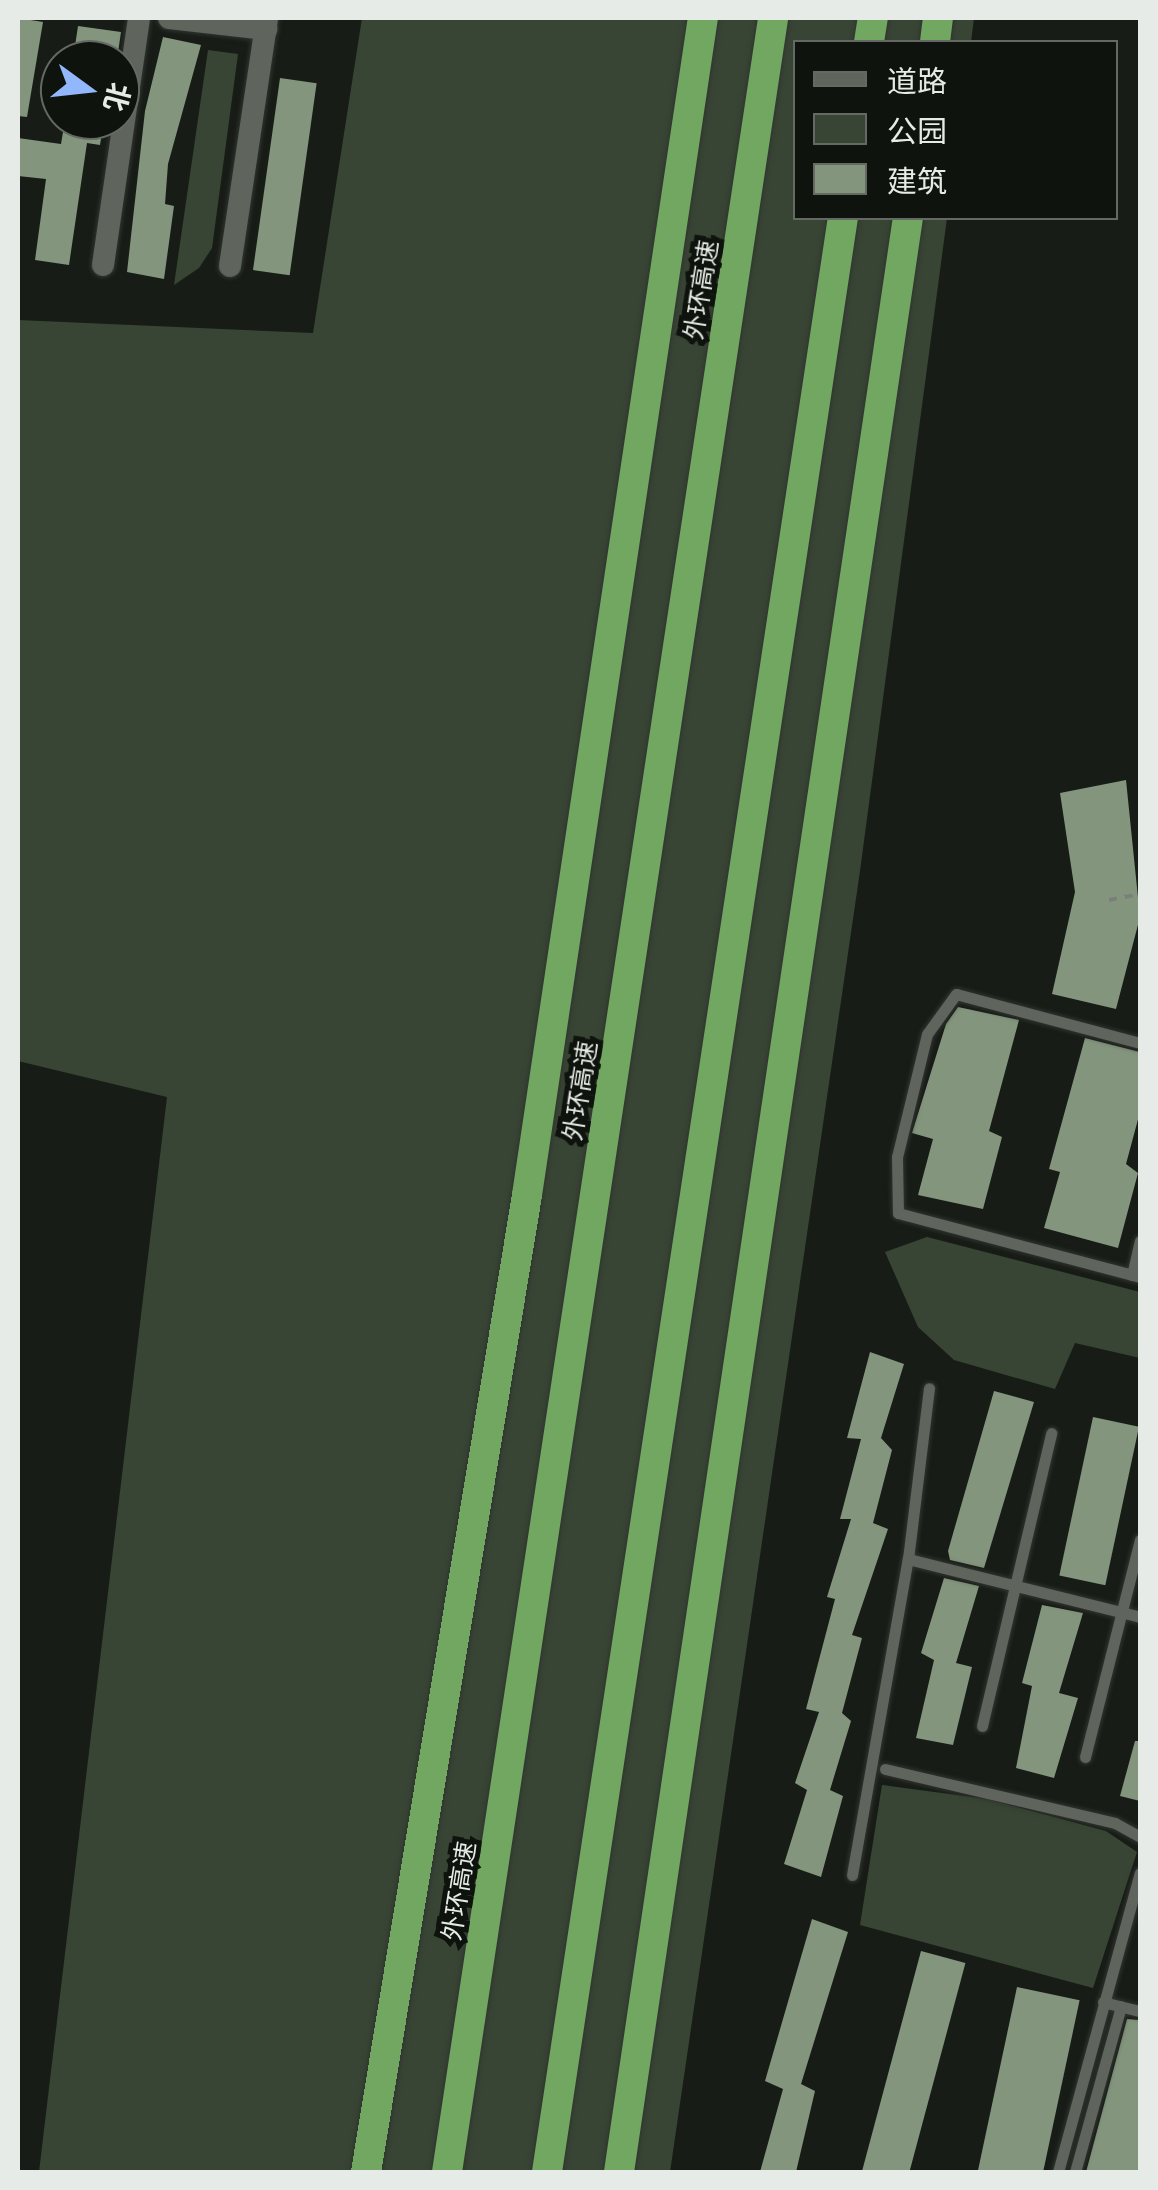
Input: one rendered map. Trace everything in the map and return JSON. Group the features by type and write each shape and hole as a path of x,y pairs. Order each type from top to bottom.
{"highway":[{"path":"366,2172 527,1195 703,18"},
{"name":"外环高速","path":"447,2172 772,18"},
{"path":"548,2172 843,220"},
{"path":"619,2172 908,220"}],"street":[{"path":"103,264 139,18"},
{"path":"169,18 266,23 230,266"}],"lane":[{"path":"1140,1043 956,994 927,1034 896,1157 898,1213 1136,1276 1140,1241"},
{"path":"852,1875 908,1559 929,1388"},
{"path":"982,1726 1012,1585 1051,1432"},
{"path":"1085,1757 1140,1540"},
{"path":"908,1559 1140,1616"},
{"path":"885,1769 1115,1823 1140,1837"},
{"path":"1058,2172 1103,2002 1134,1918 1140,1873"},
{"path":"1103,2002 1140,2011"},
{"path":"1075,2172 1121,2006"}],"path":[{"path":"1109,900 1140,894"}],"green space":[{"path":"362,18 974,18 971,40 793,40 793,220 947,220 860,871 670,2172 39,2172 167,1097 18,1061 18,320 313,333"},
{"path":"208,50 238,54 212,248 199,268 174,285"},
{"path":"927,1237 1140,1292 1140,1358 1075,1343 1055,1389 954,1360 918,1327 885,1252"},
{"path":"882,1785 987,1799 1106,1831 1137,1852 1093,1988 860,1925"}],"building":[{"path":"18,18 43,22 27,117 18,116"},
{"path":"78,26 121,32 120,40 76,40"},
{"path":"163,37 201,45 168,164 165,204 174,206 164,279 127,272 145,111"},
{"path":"280,78 317,83 290,275 253,270"},
{"path":"18,138 61,144 62,140 101,140 100,145 87,143 69,265 35,260 46,179 18,176"},
{"path":"1126,780 1140,917 1116,1009 1052,994 1075,892 1060,793"},
{"path":"958,1007 1019,1020 989,1131 1002,1137 983,1209 918,1195 933,1139 912,1133 946,1024"},
{"path":"1085,1038 1140,1052 1140,1112 1126,1164 1138,1173 1118,1248 1044,1228 1060,1172 1049,1169"},
{"path":"870,1352 904,1364 881,1438 892,1450 873,1523 888,1529 852,1635 862,1638 842,1713 851,1721 830,1790 843,1796 821,1877 784,1864 807,1790 795,1783 819,1712 806,1709 835,1599 827,1597 851,1519 840,1519 861,1439 847,1438"},
{"path":"994,1391 1034,1402 984,1568 950,1560 948,1551"},
{"path":"1093,1417 1139,1427 1105,1585 1059,1575"},
{"path":"944,1578 979,1586 956,1663 972,1667 953,1745 916,1738 934,1660 921,1653"},
{"path":"1042,1605 1083,1613 1059,1693 1078,1698 1054,1778 1016,1768 1032,1686 1022,1683"},
{"path":"1135,1741 1140,1741 1140,1801 1120,1796"},
{"path":"812,1919 848,1932 801,2084 815,2091 796,2172 760,2172 783,2089 765,2081"},
{"path":"921,1951 965,1963 909,2172 862,2172"},
{"path":"1017,1987 1080,2000 1043,2172 978,2172"},
{"path":"1127,2019 1140,2020 1140,2172 1086,2172"}]}
